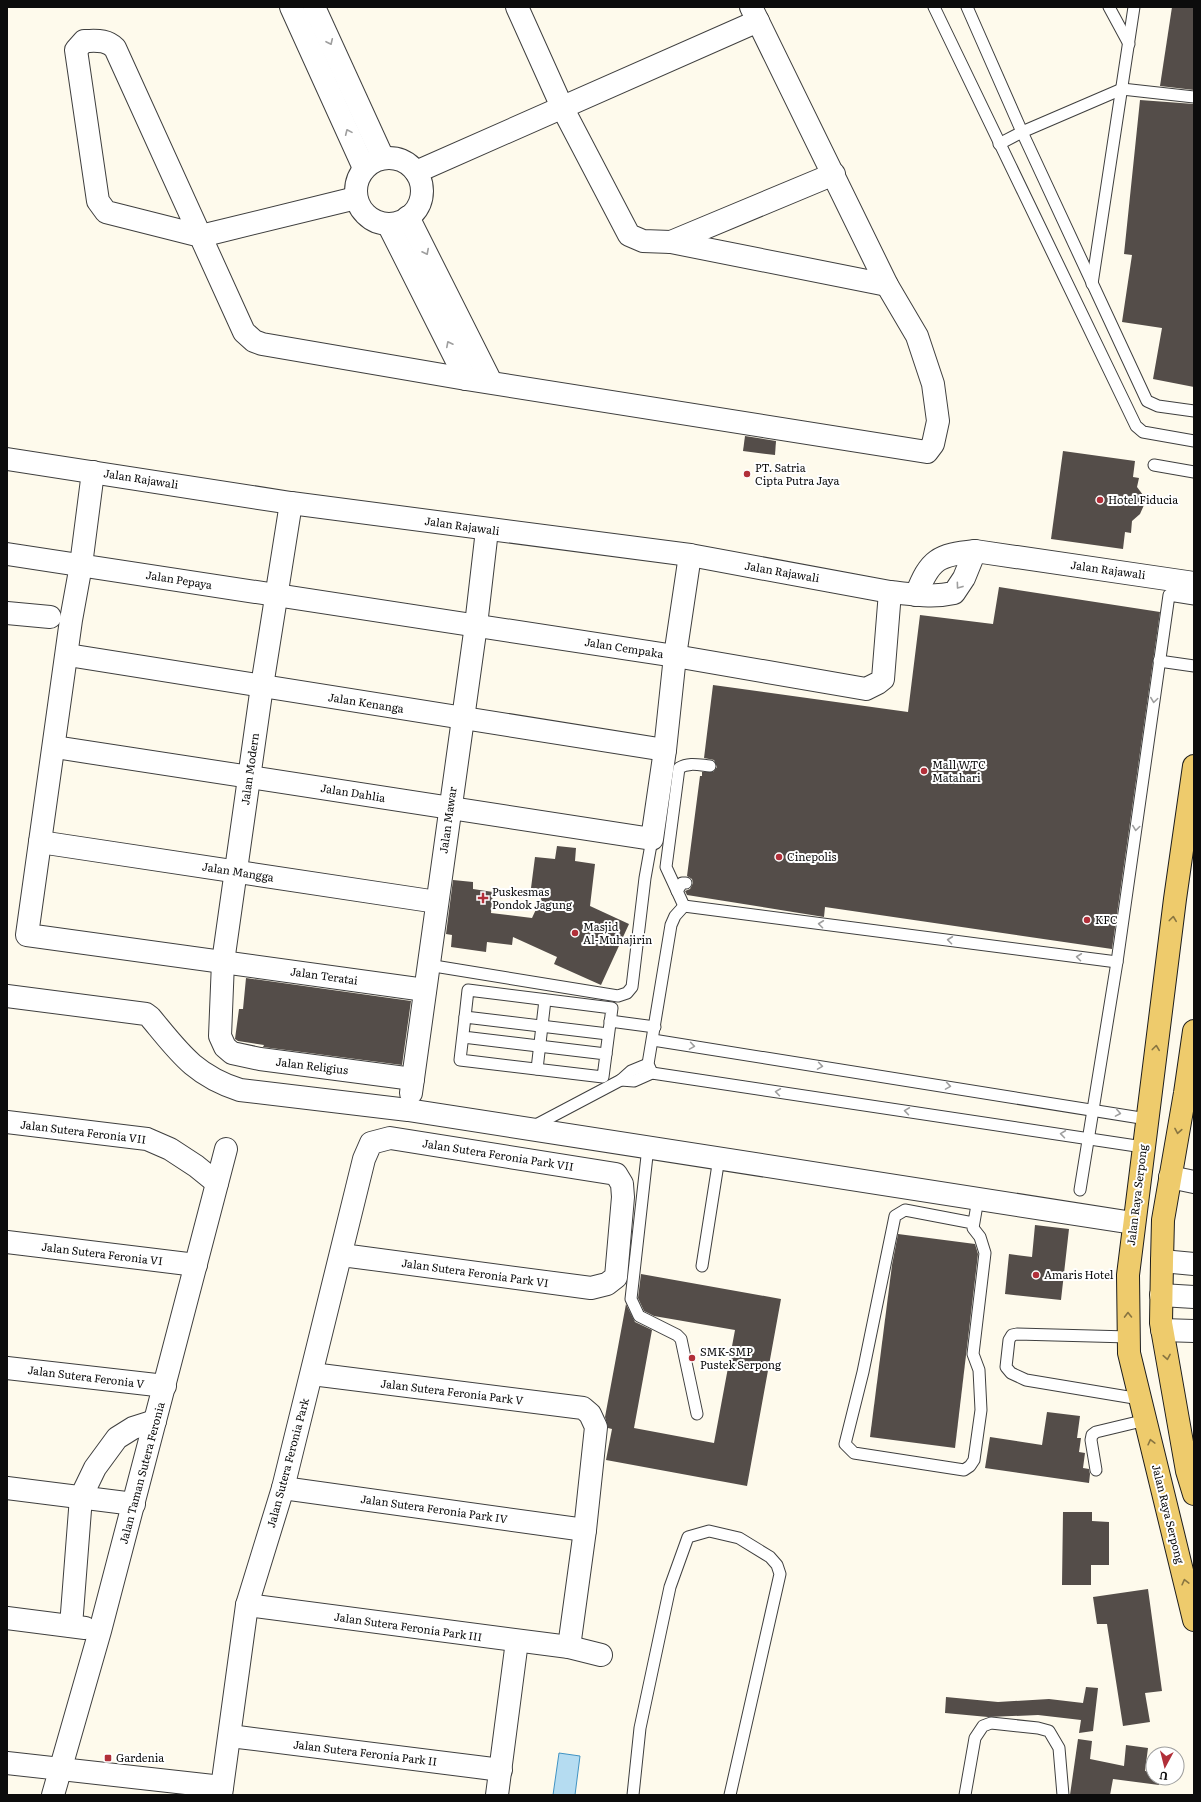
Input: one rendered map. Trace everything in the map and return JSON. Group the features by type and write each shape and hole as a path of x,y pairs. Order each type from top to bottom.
{"main road":[{"name":"Jalan Raya Serpong","path":"1194,766 1133,1223 1128,1276 1130,1353 1194,1620"},
{"path":"1194,1031 1163,1220 1161,1295 1162,1330 1187,1470 1194,1494"},
{"path":"1152,1087 1185,1093"}],"street":[{"path":"291,7 364,168"},
{"path":"314,7 383,158"},
{"path":"517,7 562,107 629,235 643,241 671,242 887,285"},
{"path":"356,198 201,236 106,212 98,201 76,50 84,41 102,40 110,43 115,48 201,236 244,332 254,341 262,344 466,379 927,452 933,444 938,421 933,384 916,336 887,285 834,174 754,14 562,107 416,172"},
{"path":"383,158 394,158 405,162 416,172 422,189 421,200 416,209 408,217 399,222 388,224 377,222 368,216 360,208 356,198 358,177 364,168 373,161 383,158"},
{"path":"671,242 834,174"},
{"path":"408,217 491,382"},
{"path":"388,224 466,379"},
{"name":"Jalan Rajawali","path":"7,459 291,503 690,556 890,592 916,595 938,597 954,593 964,578 975,551"},
{"path":"40,842 68,655 71,620 82,565 93,472"},
{"name":"Jalan Modern","path":"220,1036 223,962 262,686 291,503"},
{"name":"Jalan Mawar","path":"408,1110 476,625 487,530"},
{"name":"Jalan Rajawali","path":"916,595 925,573 935,562 950,554 975,551 1194,583"},
{"name":"Jalan Pepaya","path":"7,554 276,595"},
{"path":"652,839 665,750 675,656 690,556"},
{"name":"Jalan Cempaka","path":"276,595 675,656 866,689 883,679 890,592"},
{"path":"7,613 50,617"},
{"name":"Jalan Kenanga","path":"68,655 665,750"},
{"name":"Jalan Dahlia","path":"55,747 652,839"},
{"name":"Jalan Mangga","path":"40,842 437,902"},
{"name":"Jalan Teratai","path":"40,842 28,935 425,990"},
{"path":"7,996 146,1014 187,1062 220,1084 240,1090 408,1110 1133,1223"},
{"name":"Jalan Religius","path":"220,1036 225,1047 232,1053 260,1059 413,1079"},
{"name":"Jalan Sutera Feronia VII","path":"7,1122 147,1139 170,1149 196,1166 217,1183"},
{"name":"Jalan Sutera Feronia Park VII","path":"380,1140 390,1138 616,1174 622,1184 623,1197 616,1277 607,1284"},
{"name":"Jalan Sutera Feronia Park","path":"221,1791 230,1736 247,1605 283,1488 342,1255 364,1159 371,1144 380,1140"},
{"name":"Jalan Taman Sutera Feronia","path":"53,1795 100,1631 226,1149"},
{"path":"1170,1177 1194,1182"},
{"name":"Jalan Sutera Feronia VI","path":"7,1242 196,1265"},
{"name":"Jalan Sutera Feronia Park VI","path":"342,1255 591,1288 607,1284"},
{"path":"1162,1261 1194,1264"},
{"path":"1161,1295 1194,1296"},
{"path":"1162,1330 1194,1331"},
{"name":"Jalan Sutera Feronia V","path":"7,1368 164,1386"},
{"name":"Jalan Sutera Feronia Park V","path":"312,1374 582,1408 590,1414 596,1427 585,1530"},
{"path":"71,1626 81,1497 95,1468 117,1438 133,1428 155,1421"},
{"path":"7,1488 134,1504"},
{"name":"Jalan Sutera Feronia Park IV","path":"283,1488 585,1530"},
{"path":"569,1647 585,1530"},
{"name":"Jalan Sutera Feronia Park III","path":"247,1605 569,1647 601,1655"},
{"path":"7,1618 100,1631"},
{"path":"497,1795 517,1641"},
{"name":"Jalan Sutera Feronia Park II","path":"230,1736 501,1770"},
{"path":"7,1763 60,1768 221,1791"}],"lane":[{"path":"934,7 1136,426 1143,432 1194,441"},
{"path":"967,7 1022,132 1147,401 1158,406 1194,411"},
{"path":"1109,7 1128,44"},
{"path":"1092,284 1134,7"},
{"path":"999,144 1022,132 1122,89 1194,97"},
{"path":"1154,465 1194,472"},
{"path":"1080,1190 1117,962 1169,596 1194,599"},
{"path":"1159,661 1194,666"},
{"path":"684,906 666,867 679,768 685,764 710,766"},
{"path":"428,965 618,996 627,993 632,987 645,878 652,839"},
{"path":"677,891 682,883 686,883"},
{"path":"684,906 1117,962"},
{"path":"528,1129 621,1080 634,1081 650,1068 671,925 675,916 684,906"},
{"path":"468,990 612,1008 603,1077 460,1060 465,1017 468,990"},
{"path":"537,1069 545,1000"},
{"path":"465,1017 608,1034"},
{"path":"610,1021 655,1027"},
{"path":"463,1037 606,1054"},
{"path":"653,1040 1147,1119"},
{"path":"650,1068 1143,1147"},
{"path":"648,1147 631,1300 639,1316 677,1335 681,1339 697,1414"},
{"path":"702,1266 719,1158"},
{"path":"973,1223 905,1210 895,1216 862,1372 844,1444 854,1453 964,1470 970,1466 974,1460 981,1410 979,1370 973,1354 985,1253 980,1237 973,1228 978,1199"},
{"path":"1129,1337 1017,1334 1012,1336 1009,1340 1006,1367 1011,1374 1026,1380 1140,1399"},
{"path":"1096,1470 1091,1440 1092,1435 1096,1432 1146,1420"},
{"path":"633,1795 640,1728 670,1587 688,1537 709,1531 739,1538 770,1557 777,1565 780,1574 730,1795"},
{"path":"965,1795 975,1738 983,1726 991,1723 1038,1728 1049,1731 1059,1748 1063,1795"}],"water":[{"path":"559,1753 580,1756 575,1795 553,1795"}],"building":[{"path":"1172,7 1194,7 1194,90 1160,86"},
{"path":"1140,100 1194,104 1194,387 1153,379 1162,328 1122,322 1132,255 1124,254"},
{"path":"745,436 776,441 775,455 743,451"},
{"name":"Hotel Fiducia","path":"1063,451 1135,461 1133,477 1139,478 1137,487 1143,495 1144,505 1140,514 1132,521 1131,533 1125,532 1123,549 1051,539"},
{"name":"Mall WTC Matahari","path":"999,587 1160,612 1112,949 825,907 824,917 687,895 685,891 690,889 693,883 692,879 687,876 700,776 702,776 702,772 713,772 717,767 714,760 704,758 713,685 908,712 920,615 993,624"},
{"path":"557,846 576,848 575,861 595,864 590,906 629,924 601,985 554,964 557,957 513,937 512,945 487,942 486,952 451,947 452,935 446,934 453,880 473,882 473,889 493,892 491,913 532,918 545,890 531,888 535,857 555,859"},
{"path":"246,978 411,1001 402,1065 263,1047 264,1045 238,1041 235,1039 239,1009 243,1009"},
{"name":"Amaris Hotel","path":"1035,1225 1069,1229 1061,1300 1005,1294 1009,1254 1032,1257"},
{"path":"898,1234 975,1244 978,1254 955,1448 870,1437 892,1265"},
{"path":"641,1274 781,1299 747,1486 606,1460 612,1429 608,1428 605,1417 626,1304 635,1322 652,1330 634,1428 714,1443 735,1330 654,1316 644,1311 638,1298"},
{"path":"1047,1412 1080,1416 1077,1438 1081,1438 1079,1452 1085,1453 1083,1468 1089,1469 1089,1483 985,1468 990,1437 1042,1445"},
{"path":"1063,1512 1092,1512 1092,1521 1109,1522 1109,1565 1091,1565 1091,1585 1062,1585"},
{"path":"1148,1589 1162,1691 1145,1693 1150,1722 1123,1726 1107,1624 1097,1624 1093,1597"},
{"path":"1086,1687 1098,1688 1093,1731 1079,1733 1081,1720 1038,1715 988,1717 945,1713 946,1697 998,1702 1049,1699 1083,1703"},
{"path":"1078,1739 1092,1741 1090,1759 1124,1766 1126,1745 1145,1748 1145,1783 1113,1779 1110,1795 1070,1795"}],"place":[{"name":"PT. Satria Cipta Putra Jaya","path":"747,474"},
{"name":"Hotel Fiducia","path":"1100,500"},
{"name":"Mall WTC Matahari","path":"924,771"},
{"name":"Cinepolis","path":"779,857"},
{"name":"Puskesmas Pondok Jagung","path":"483,898"},
{"name":"KFC","path":"1087,920"},
{"name":"Masjid Al-Muhajirin","path":"575,933"},
{"name":"Amaris Hotel","path":"1036,1275"},
{"name":"SMK-SMP Pustek Serpong","path":"692,1358"},
{"name":"Gardenia","path":"108,1758"}]}
